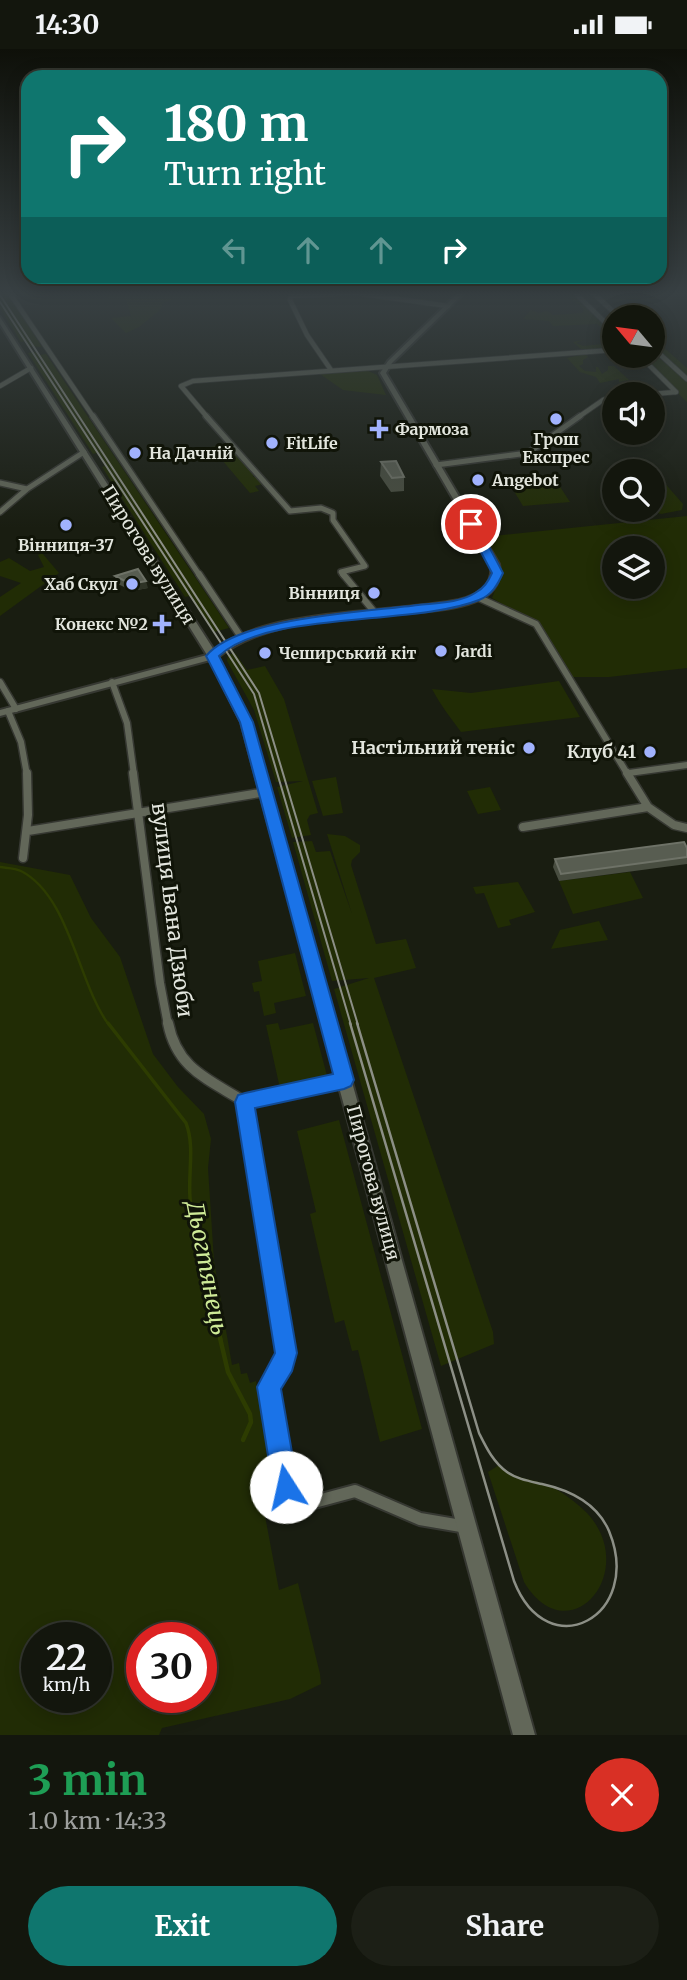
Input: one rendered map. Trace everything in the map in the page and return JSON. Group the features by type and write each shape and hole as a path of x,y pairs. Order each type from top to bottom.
{"main road":[{"name":"Пирогова вулиця","path":"34,371 212,656 240,706 266,792 524,1735"},
{"path":"8,711 212,656 224,645 240,637 305,622 449,605 477,597 496,580 495,564 385,378 385,371"}],"street":[{"path":"0,386 27,371"},
{"name":"Пирогова вулиця","path":"62,371 240,637"},
{"path":"322,371 193,381 181,386 290,511 321,508 332,513 332,520 365,566 341,572 376,614"},
{"path":"655,371 676,391 665,392"},
{"path":"436,465 528,453 602,401"},
{"path":"0,512 27,489 84,452"},
{"path":"0,483 27,489"},
{"path":"477,597 536,624 648,807 674,825 687,828"},
{"path":"0,682 8,711 22,742 27,781 28,831 23,858"},
{"name":"вулиця Івана Дзюби","path":"113,682 127,723 160,982 172,1044 191,1069 245,1102"},
{"path":"629,773 687,765"},
{"path":"28,831 140,815 266,792"},
{"path":"523,827 648,807"},
{"path":"344,1080 245,1102 286,1353 284,1363 271,1381 269,1394 287,1494 295,1503 303,1505 355,1491 420,1519 467,1527"}],"green space":[{"path":"39,371 57,371 229,628 214,632 190,596 185,597 102,467 105,466 97,453 93,454"},
{"path":"367,371 377,375 386,395 343,390 320,374"},
{"path":"579,371 600,371 602,374 607,371 619,371 629,380 600,383 596,377"},
{"path":"655,371 687,371 687,402"},
{"path":"229,444 254,474 253,477 257,477 263,484 255,486 259,491 250,493 211,447"},
{"path":"555,479 570,502 523,506 509,483"},
{"path":"665,483 683,504 682,510 665,513"},
{"path":"687,516 687,668 609,677 569,677 536,624 492,598 502,573 483,537 629,522 665,522 665,518"},
{"path":"42,553 59,573 0,616 0,597 21,583 0,576 0,562 9,558 30,571 44,567 38,555"},
{"path":"235,653 247,670 265,666 284,699 318,813 310,815 307,820 311,835 292,838 277,787 303,781 276,782 254,710 227,661 228,655"},
{"path":"559,681 580,717 461,732 432,689 471,693"},
{"path":"336,777 343,813 323,816 312,781"},
{"path":"490,787 501,810 478,814 467,791"},
{"path":"327,834 345,836 360,845 360,852 351,865 376,944 406,939 416,968 374,978 493,1332 494,1344 441,1366 334,989 369,978 332,981 293,842 312,841 316,852 330,851 352,914"},
{"path":"0,862 70,875 91,918 120,957 153,1054 178,1087 204,1114 211,1139 208,1168 214,1261 232,1365 239,1363 241,1374 247,1373 250,1383 256,1381 278,1513 265,1516 279,1590 298,1583 320,1674 321,1684 290,1699 162,1728 159,1735 0,1735"},
{"path":"630,872 643,898 573,914 559,881"},
{"path":"518,882 535,912 509,920 511,925 498,928 484,893 476,894 473,887"},
{"path":"599,921 608,940 551,949 560,930"},
{"path":"295,953 306,996 274,1003 276,1013 264,1016 259,991 254,992 252,983 262,981 258,961"},
{"path":"278,1023 280,1030 313,1023 329,1083 288,1092 279,1084 266,1025"},
{"path":"339,1120 422,1429 380,1442 358,1350 352,1351 344,1320 335,1323 310,1214 316,1212 297,1131"},
{"path":"499,1465 522,1478 548,1485 574,1501 587,1513 602,1536 606,1559 603,1580 593,1597 578,1608 560,1611 542,1603 524,1582 488,1472"}],"building":[{"path":"396,461 404,477 392,478 381,462"},
{"path":"138,569 146,581 131,584 115,576"},
{"path":"684,842 687,857 561,874 555,859"}],"waterway":[{"name":"Дьогтянець","path":"0,867 21,871 38,883 51,900 72,942 98,1008 109,1025"},
{"name":"Дьогтянець","path":"108,1023 186,1123 190,1141 192,1216 221,1340"},
{"name":"Дьогтянець","path":"220,1338 228,1372 250,1414 251,1422 243,1440"}],"tram line":[{"path":"45,371 254,694 351,1025"},
{"path":"49,371 259,693 358,1025"},
{"path":"350,1023 514,1581 529,1607 548,1622 568,1626 587,1621 603,1607 614,1587 616,1561 609,1531 604,1521 581,1499 507,1472 494,1459 479,1433 357,1023"}],"place":[{"name":"Грош Експрес","path":"556,419"},
{"name":"Фармоза","path":"379,429"},
{"name":"FitLife","path":"272,443"},
{"name":"На Дачній","path":"135,453"},
{"name":"Angebot","path":"478,480"},
{"name":"Вінниця-37","path":"66,525"},
{"name":"Хаб Скул","path":"132,584"},
{"name":"Вінниця","path":"374,593"},
{"name":"Конекс №2","path":"162,624"},
{"name":"Jardi","path":"441,651"},
{"name":"Чеширський кіт","path":"265,653"},
{"name":"Настільний теніс","path":"529,748"},
{"name":"Клуб 41","path":"650,752"}],"route":[{"path":"286,1487 269,1394 271,1381 284,1363 286,1353 245,1102 344,1080 246,722 234,693 212,656 219,648 238,638 284,626 442,606 477,597 492,585 497,573 495,564 471,524"}]}
